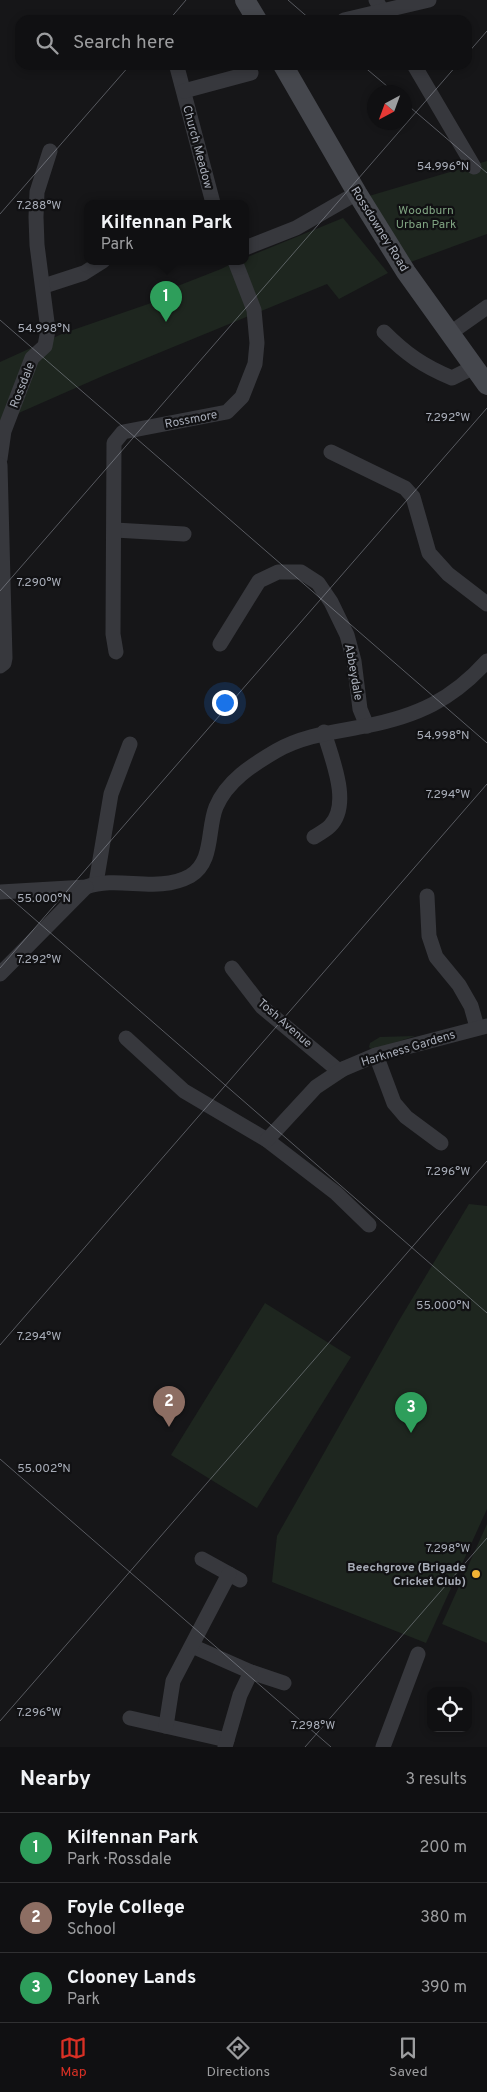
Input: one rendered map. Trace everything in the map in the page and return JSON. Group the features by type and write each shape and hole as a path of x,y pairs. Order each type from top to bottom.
{"main road":[{"path":"245,0 254,15"},
{"name":"Rossdowney Road","path":"286,70 357,193 406,272 487,385"}],"street":[{"path":"365,15 429,0"},
{"name":"Church Meadow","path":"178,70 211,200"},
{"path":"417,70 474,167"},
{"name":"Church Meadow","path":"184,91 251,73"},
{"name":"Rossdale","path":"0,459 4,431 32,358 45,346 48,330 44,286 37,245 37,192 50,151"},
{"path":"249,246 296,228 357,193"},
{"path":"44,286 84,273 97,265"},
{"name":"Rossmore","path":"116,652 113,634 114,443 123,432 226,412 242,397 255,364 257,343 254,310 237,265"},
{"path":"449,334 487,308"},
{"path":"384,332 403,351 425,367 452,378 474,366"},
{"path":"331,452 405,488 413,497 429,553 448,574 487,604"},
{"path":"0,465 5,658 4,663 0,666"},
{"path":"115,530 184,534"},
{"name":"Abbeydale","path":"220,644 259,581 278,572 301,572 318,583 332,602 347,635 354,660 360,709 366,726"},
{"path":"0,892 91,885 154,885 173,882 190,875 200,867 206,854 216,807 235,779 278,750 324,732 366,726 412,714 435,705 468,682 487,661"},
{"path":"314,838 332,825 340,804 340,787 324,732"},
{"path":"0,974 91,885 110,794 130,744"},
{"path":"427,896 429,936 436,957 459,985 482,1026"},
{"name":"Tosh Avenue","path":"232,968 262,1007 318,1051 339,1071 343,1069"},
{"name":"Harkness Gardens","path":"267,1140 316,1087 343,1069 376,1055 420,1045 482,1026"},
{"path":"126,1038 184,1090 267,1140 336,1193 369,1225"},
{"path":"376,1055 394,1103 406,1117 442,1143"},
{"path":"166,1726 173,1681 192,1646 235,1577 202,1559"},
{"path":"192,1646 251,1672 284,1683"},
{"path":"383,1747 418,1654"},
{"path":"130,1718 226,1743 240,1695 251,1672"}],"green space":[{"name":"Woodburn Urban Park","path":"487,161 487,234 408,263 369,196"},
{"path":"343,218 388,273 339,299 327,284 105,375 21,412 0,426 0,362 64,333 154,302 175,287 229,265 249,265 249,256"},
{"path":"415,1036 372,1050 369,1047 370,1043 380,1037"},
{"path":"469,1204 487,1206 487,1509 426,1643 272,1582 277,1536 397,1324"},
{"path":"265,1303 351,1357 257,1508 171,1455"},
{"name":"Beechgrove (Brigade Cricket Club)","path":"487,1524 487,1643 442,1624"}],"place":[{"name":"Kilfennan Park","path":"166,322"},
{"name":"Foyle College","path":"169,1427"},
{"name":"Clooney Lands","path":"411,1433"},
{"name":"Beechgrove (Brigade Cricket Club)","path":"476,1574"}]}
